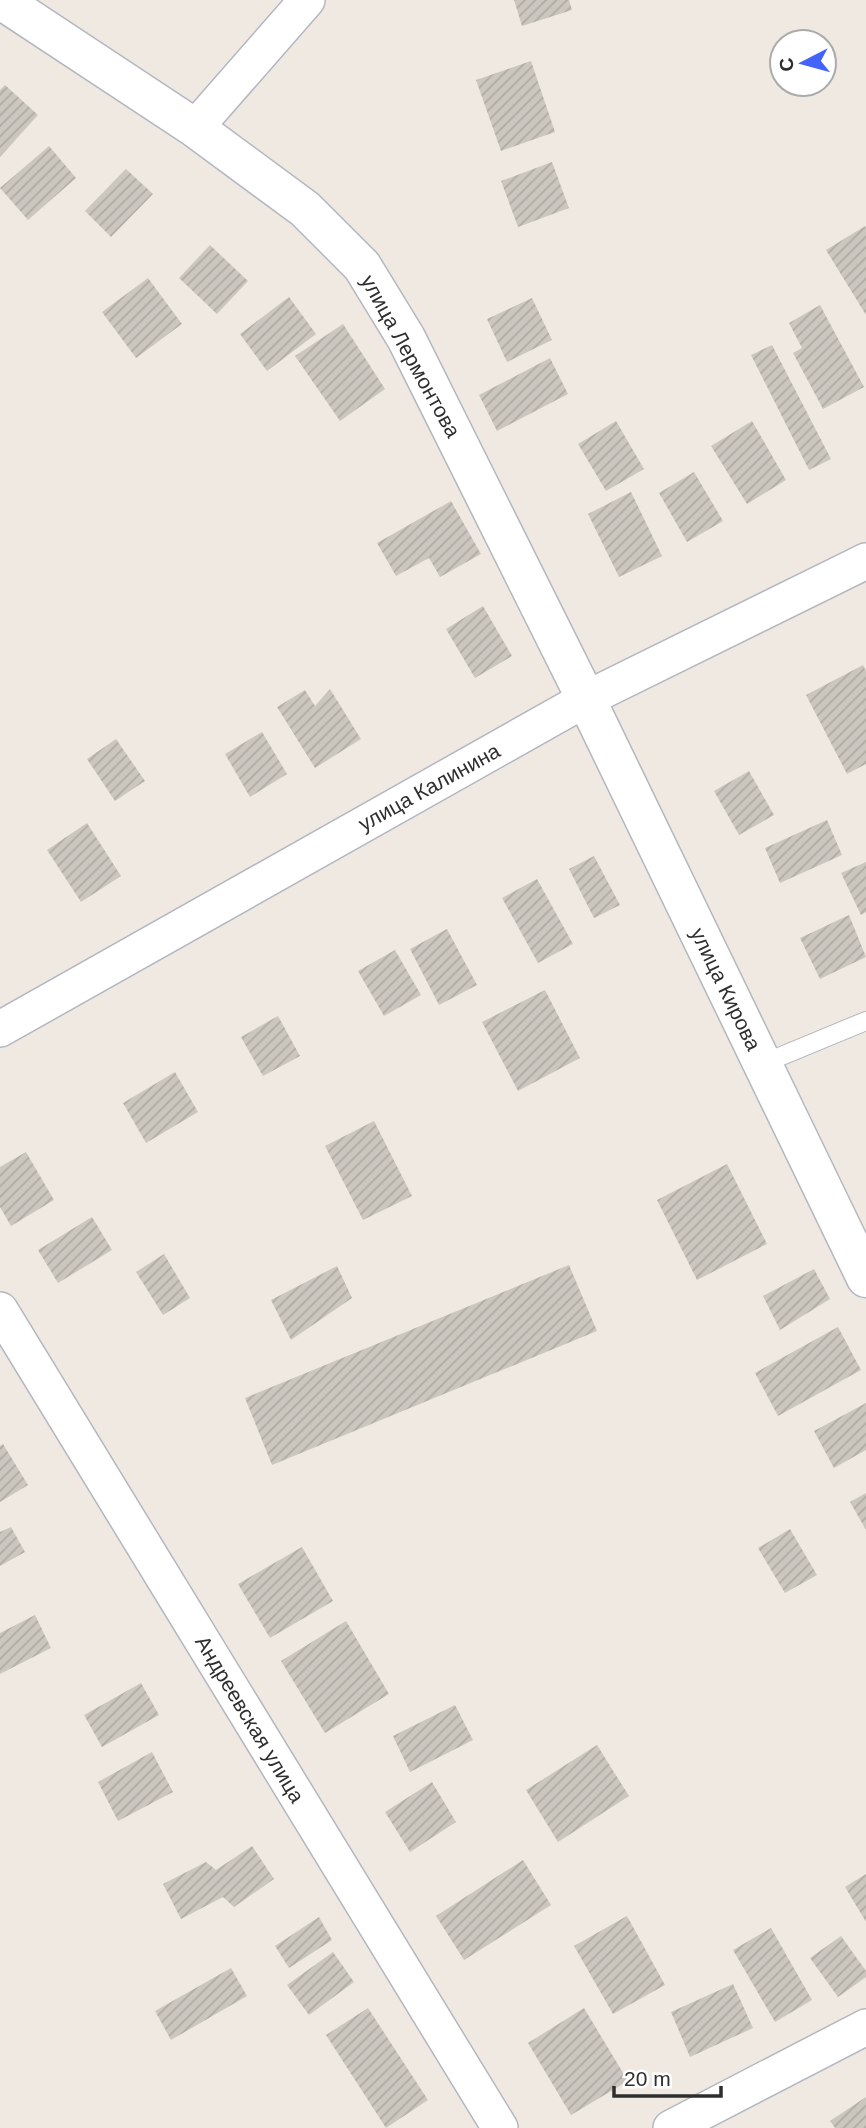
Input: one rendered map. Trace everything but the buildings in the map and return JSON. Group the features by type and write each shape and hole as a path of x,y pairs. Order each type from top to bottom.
{"street":[{"name":"улица Лермонтова","path":"1,0 195,128 305,209 362,266 406,338 586,699"},
{"path":"195,128 307,0"},
{"name":"улица Калинина","path":"0,1029 586,699 866,561"},
{"name":"улица Кирова","path":"586,699 866,1278"},
{"name":"Андреевская улица","path":"0,1310 500,2128"},
{"path":"671,2128 866,2027"}],"lane":[{"path":"762,1064 866,1021"}]}
